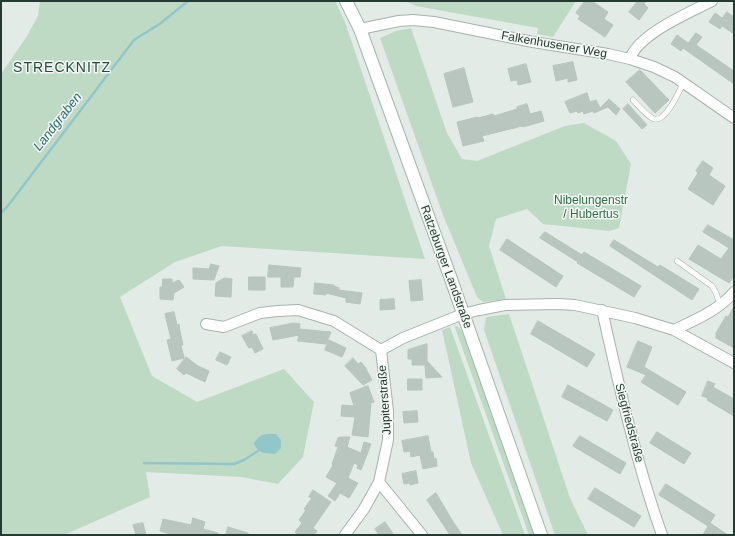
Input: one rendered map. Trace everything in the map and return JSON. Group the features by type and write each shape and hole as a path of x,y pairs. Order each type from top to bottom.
{"main road":[{"name":"Ratzeburger Landstraße","path":"346,1 360,30 541,535"}],"street":[{"path":"630,59 637,46 655,31 712,1"},
{"name":"Falkenhusener Weg","path":"360,30 400,21 413,20 434,22 533,42 601,52 654,67 684,83 734,118"},
{"path":"674,330 700,318 727,300 734,292"},
{"path":"206,324 224,326 260,313 298,310 334,321 381,350 403,338 463,314 505,305 575,305 635,318 674,330 734,363"},
{"name":"Siegfriedstraße","path":"602,310 617,378 650,500 662,535"},
{"name":"Jupiterstraße","path":"346,535 364,509 379,482 388,440 388,411 381,350"},
{"path":"379,482 422,535"}],"lane":[{"path":"633,100 652,119 657,120 661,118 673,104 684,83"},
{"path":"677,261 712,286 720,305"}],"green space":[{"path":"40,1 335,1 345,22 425,259 222,246 175,262 120,297 152,376 197,402 284,369 314,402 303,457 278,484 241,477 146,472 150,497 64,535 1,535 1,74 27,36 38,16"},
{"path":"405,1 576,1 553,37 537,34 538,28 416,6"},
{"name":"Nibelungenstr / Hubertus","path":"411,28 447,133 462,159 477,161 565,126 584,123 616,141 631,164 619,228 609,231 543,224 527,209 496,219 489,246 506,299 483,302 477,297 443,215 380,38 396,31"},
{"path":"509,314 570,498 588,535 555,535 484,330 486,317"},
{"path":"454,325 462,331 537,535 529,535"},
{"path":"450,327 525,535 503,535 471,463 442,330"}],"water":[{"path":"267,434 276,434 281,440 281,448 275,454 262,452 255,447 254,443 258,438"}],"building":[{"path":"585,1 592,1 608,12 604,19 613,25 605,37 578,19 580,16 576,13"},
{"path":"638,1 646,1 644,4 648,8 639,20 629,12"},
{"path":"727,12 734,17 734,34 722,26 720,29 709,22 715,13 722,18"},
{"path":"696,33 702,37 696,45 734,71 734,84 683,48 681,51 671,44 677,35 688,43"},
{"path":"573,62 577,80 568,82 568,78 556,81 553,66"},
{"path":"526,64 531,82 518,85 517,80 511,81 508,69"},
{"path":"464,68 473,102 453,107 444,74"},
{"path":"640,70 669,100 655,113 626,82"},
{"path":"587,93 590,102 596,100 600,108 609,99 620,109 616,115 608,107 594,113 593,111 584,114 583,111 578,113 577,111 570,113 565,102"},
{"path":"527,104 530,114 541,111 544,121 482,136 484,141 463,146 457,122 493,114 494,116 517,109 517,107"},
{"path":"628,104 647,125 642,129 623,109"},
{"path":"703,161 713,168 709,175 725,186 713,205 688,189 698,173 696,171"},
{"path":"708,225 734,240 734,276 729,283 689,259 698,245 721,259 729,248 703,232"},
{"path":"545,232 582,255 584,252 641,286 634,297 577,263 578,262 540,238"},
{"path":"507,239 563,276 556,287 500,250"},
{"path":"614,240 658,267 660,265 699,289 692,300 610,246"},
{"path":"211,264 219,266 214,280 193,279 193,268 209,269"},
{"path":"269,265 301,268 300,277 294,277 293,287 281,287 281,277 268,277"},
{"path":"249,277 265,277 265,290 249,290"},
{"path":"225,278 232,279 231,297 215,296 216,283"},
{"path":"163,279 172,279 172,283 179,280 184,287 174,293 173,300 160,299 160,287 162,287"},
{"path":"421,280 423,300 411,301 409,281"},
{"path":"315,283 334,285 339,288 339,290 362,293 360,304 346,302 346,298 326,293 326,295 314,294"},
{"path":"394,299 395,309 380,310 380,300"},
{"path":"734,306 734,348 716,338 716,333"},
{"path":"174,312 177,325 179,324 184,358 172,361 167,340 171,339 165,314"},
{"path":"538,321 595,354 587,367 531,334"},
{"path":"294,323 300,324 299,335 273,340 270,328"},
{"path":"300,329 331,332 326,344 298,341"},
{"path":"252,331 253,335 256,334 263,349 255,353 252,347 249,348 242,336"},
{"path":"329,340 346,348 342,357 325,350"},
{"path":"638,341 652,347 644,367 686,392 678,405 641,382 646,375 627,367"},
{"path":"427,344 427,361 442,377 426,378 425,365 412,365 412,359 408,359 408,350"},
{"path":"220,352 231,357 227,365 216,360"},
{"path":"186,357 198,366 209,371 205,382 186,373 184,375 177,369"},
{"path":"353,358 358,364 361,362 372,380 363,385 345,366"},
{"path":"408,379 422,379 422,390 408,390"},
{"path":"708,381 715,384 713,387 734,399 734,416 707,400 708,398 702,396"},
{"path":"568,385 613,410 607,421 562,397"},
{"path":"368,386 374,402 371,403 368,437 352,435 355,417 341,416 342,405 354,406 350,393"},
{"path":"417,411 418,422 404,423 403,412"},
{"path":"657,432 691,453 684,464 650,443"},
{"path":"428,436 431,452 433,452 434,459 436,458 437,466 423,469 420,455 411,457 410,451 404,452 402,441"},
{"path":"580,436 626,463 620,474 573,446"},
{"path":"350,437 347,447 361,453 364,442 371,444 361,470 357,468 358,465 354,463 348,478 358,483 349,498 340,493 335,501 328,496 337,483 326,477 333,465 332,464 338,447 335,446 338,438"},
{"path":"416,471 418,483 410,485 410,483 404,484 402,474"},
{"path":"666,484 715,515 710,523 728,535 703,535 708,526 659,495"},
{"path":"595,488 641,516 634,527 588,499"},
{"path":"313,490 331,502 313,528 317,531 314,535 298,535 295,532 302,523 299,520 306,510 304,509 312,498 309,497"},
{"path":"436,493 462,535 450,535 427,500"},
{"path":"193,518 205,522 203,529 218,533 218,535 174,535 160,531 163,519 191,525"},
{"path":"385,522 394,535 379,535 375,529"},
{"path":"143,523 146,535 136,535 133,525"},
{"path":"228,527 248,533 248,535 226,535"}],"waterway":[{"name":"Landgraben","path":"1,213 134,40 161,23 188,1"},
{"path":"144,463 234,464 244,460 258,451"}],"district":[{"name":"STRECKNITZ","path":"62,68"}]}
